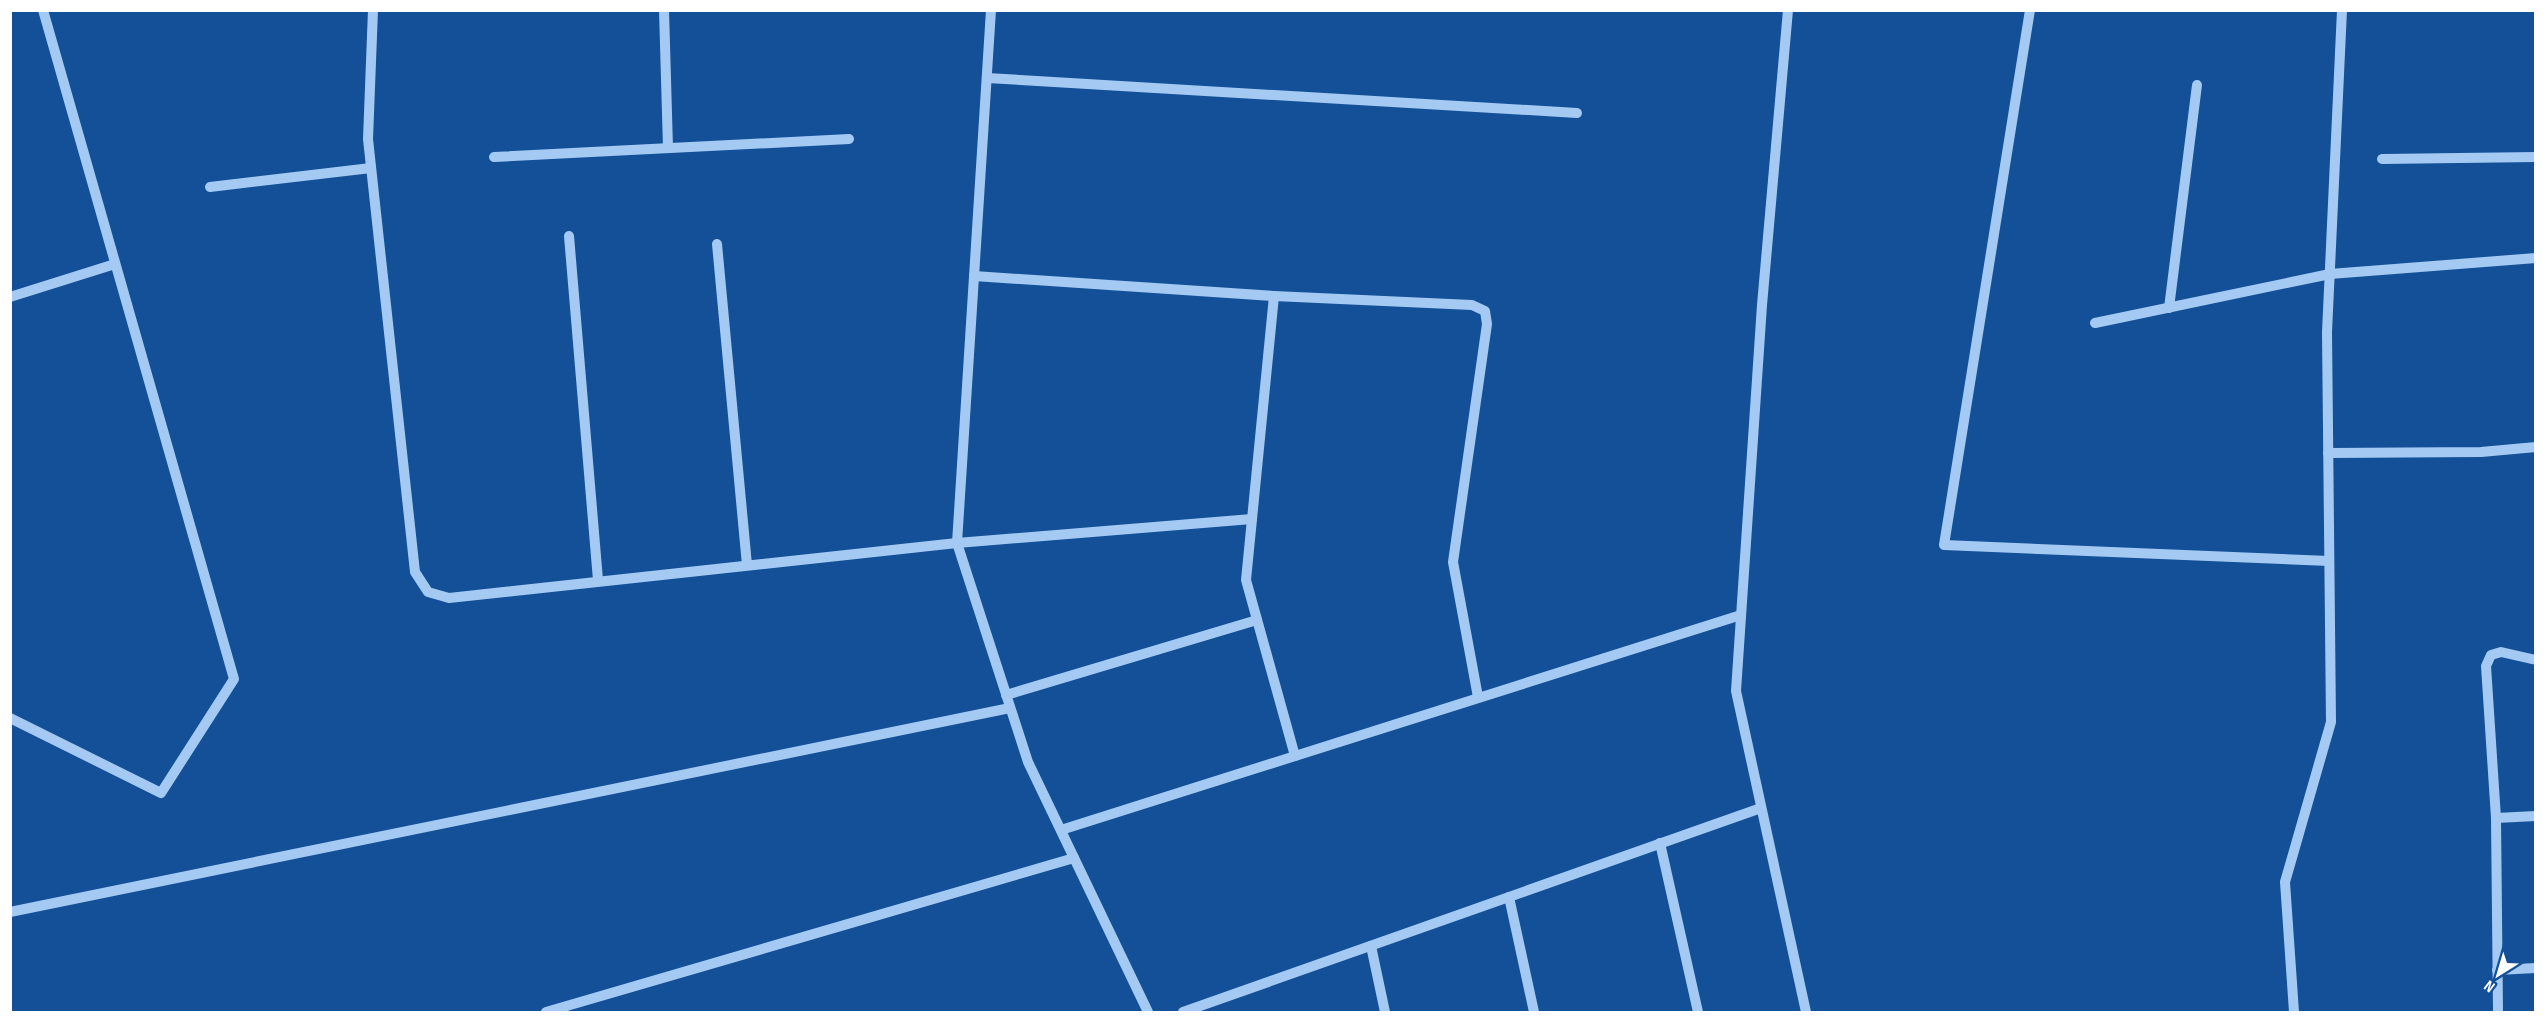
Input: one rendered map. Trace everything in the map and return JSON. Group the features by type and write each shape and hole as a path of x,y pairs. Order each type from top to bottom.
{"street":[{"path":"10,718 161,793 234,680 42,10"},
{"path":"373,10 368,139 415,572 428,592 449,598 598,580 957,543 1252,519"},
{"path":"664,10 668,148"},
{"path":"991,10 957,543 1028,762 1148,1012"},
{"path":"1788,10 1762,305 1736,691 1806,1012"},
{"path":"2031,10 1944,545 2329,561"},
{"path":"2294,1012 2285,882 2331,722 2327,332 2342,10"},
{"path":"987,78 1577,113"},
{"path":"2169,308 2198,85"},
{"path":"494,157 849,139"},
{"path":"2382,159 2535,157"},
{"path":"210,187 371,168"},
{"path":"569,236 598,580"},
{"path":"717,244 747,565"},
{"path":"2095,323 2330,274 2535,258"},
{"path":"10,297 115,264"},
{"path":"974,276 1274,296 1473,305 1485,311 1487,324 1453,562 1478,697"},
{"path":"1274,296 1246,580 1295,756"},
{"path":"2328,453 2481,452 2535,447"},
{"path":"1060,830 1741,615"},
{"path":"1006,695 1257,620"},
{"path":"2498,1012 2496,818 2486,666 2492,656 2501,652 2535,660"},
{"path":"10,912 1010,708"},
{"path":"1183,1012 1761,808"},
{"path":"2496,818 2535,816"},
{"path":"1660,843 1698,1012"},
{"path":"546,1012 1074,858"},
{"path":"1509,897 1534,1012"},
{"path":"1371,946 1385,1012"},
{"path":"2497,970 2535,968"}]}
